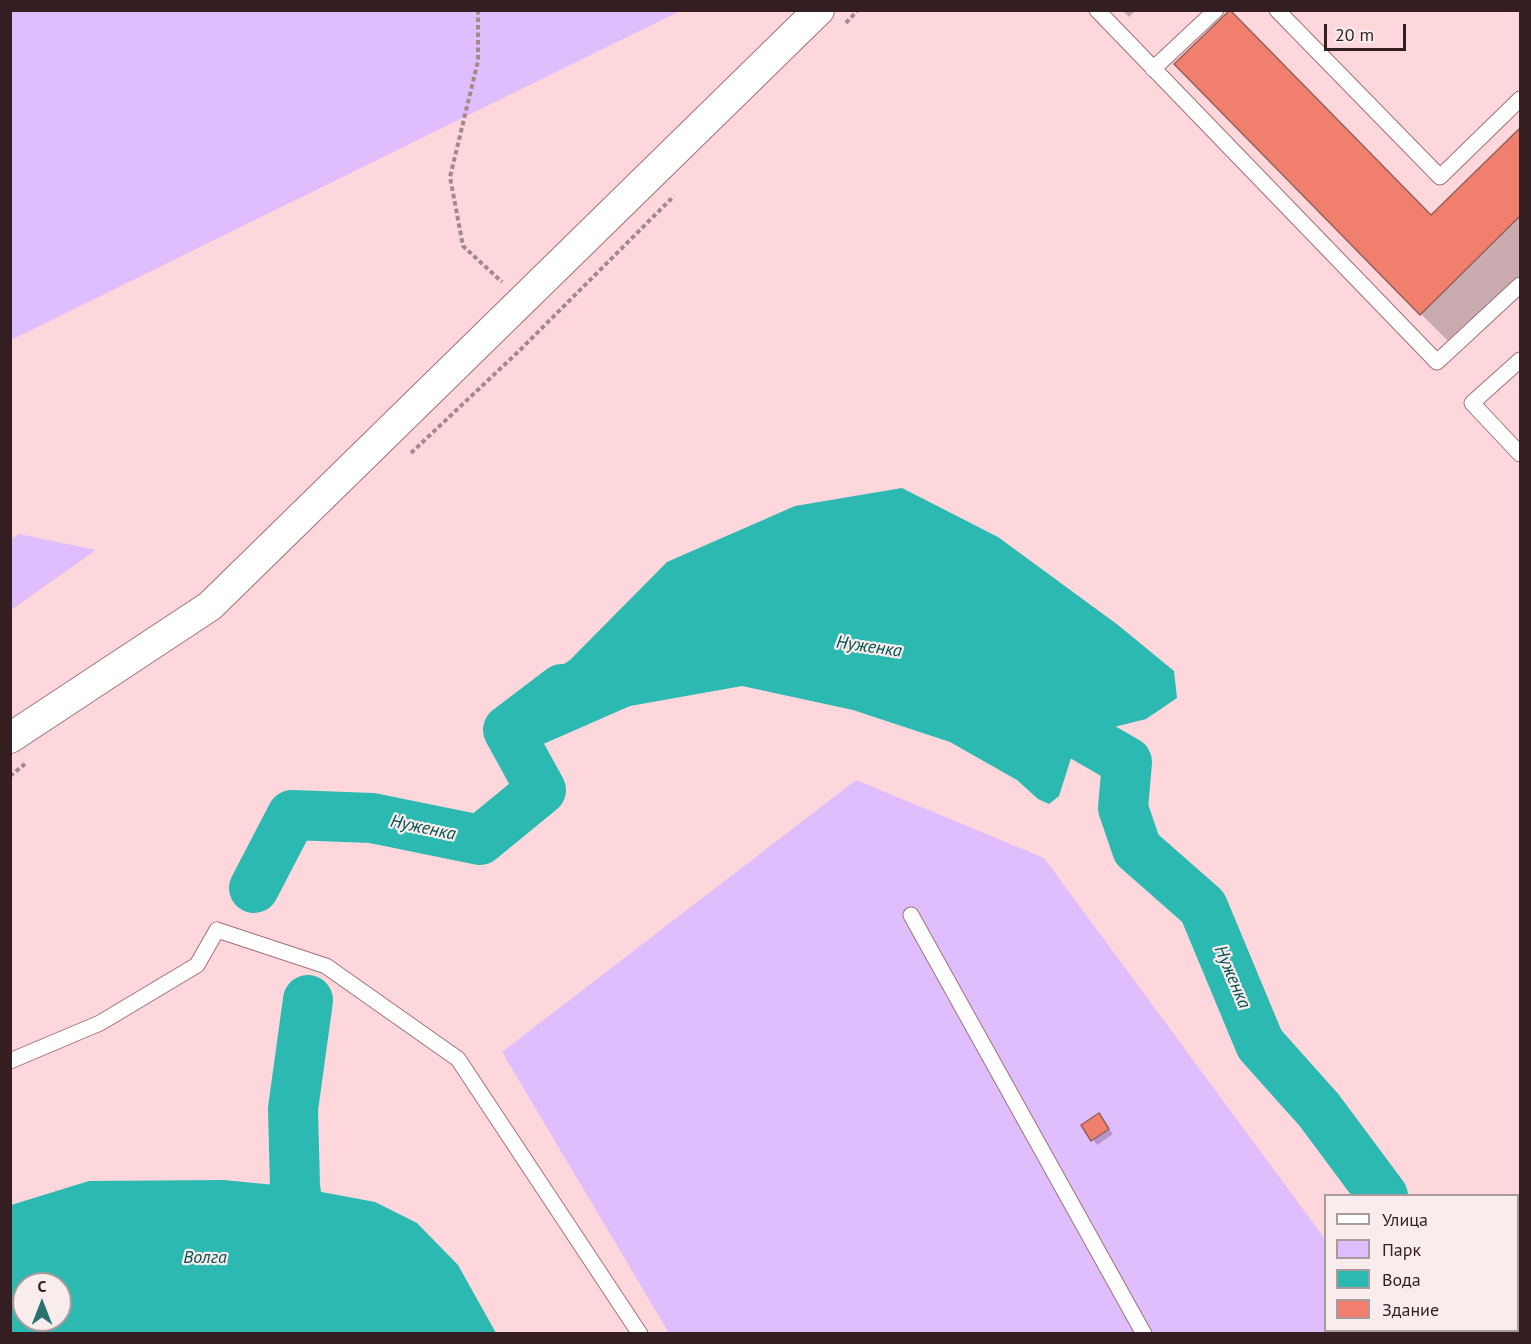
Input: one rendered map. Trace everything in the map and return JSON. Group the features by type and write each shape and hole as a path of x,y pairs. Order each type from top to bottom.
{"street":[{"path":"10,738 210,606 819,10"}],"lane":[{"path":"1153,69 1216,10"},
{"path":"1277,10 1440,177 1521,99"},
{"path":"1101,12 1153,69 1437,362 1521,285"},
{"path":"1521,360 1472,403 1521,454"},
{"path":"911,915 1143,1334"},
{"path":"10,1061 100,1023 197,965 218,930 326,966 458,1059 640,1334"}],"path":[{"path":"478,10 478,60 450,177 463,246 508,288 532,293"}],"green space":[{"path":"11,10 680,10 680,11 11,340"},
{"path":"19,534 96,550 11,610 11,539"},
{"path":"856,780 1044,858 1324,1238 1324,1332 1396,1333 669,1333 502,1052"}],"water":[{"path":"902,488 998,537 1118,625 1174,671 1177,698 1146,719 1078,736 1059,796 1049,804 1038,799 1017,780 950,742 853,710 742,686 630,706 541,745 508,730 503,704 570,660 667,562 795,506"},
{"name":"Волга","path":"224,1180 295,1187 375,1202 417,1223 458,1265 496,1333 11,1333 11,1205 89,1181"}],"building":[{"path":"1230,10 1431,215 1520,128 1520,216 1420,315 1174,64"},
{"path":"1099,1113 1109,1129 1091,1141 1081,1125"}],"waterway":[{"name":"Нуженка","path":"254,888 292,815 372,818 480,840 541,790 508,730 562,689"},
{"name":"Нуженка","path":"1020,700 1127,762 1123,808 1137,849 1203,907 1260,1044 1319,1110 1382,1194"},
{"name":"Нуженка","path":"308,1000 293,1109 295,1187 318,1334"}]}
